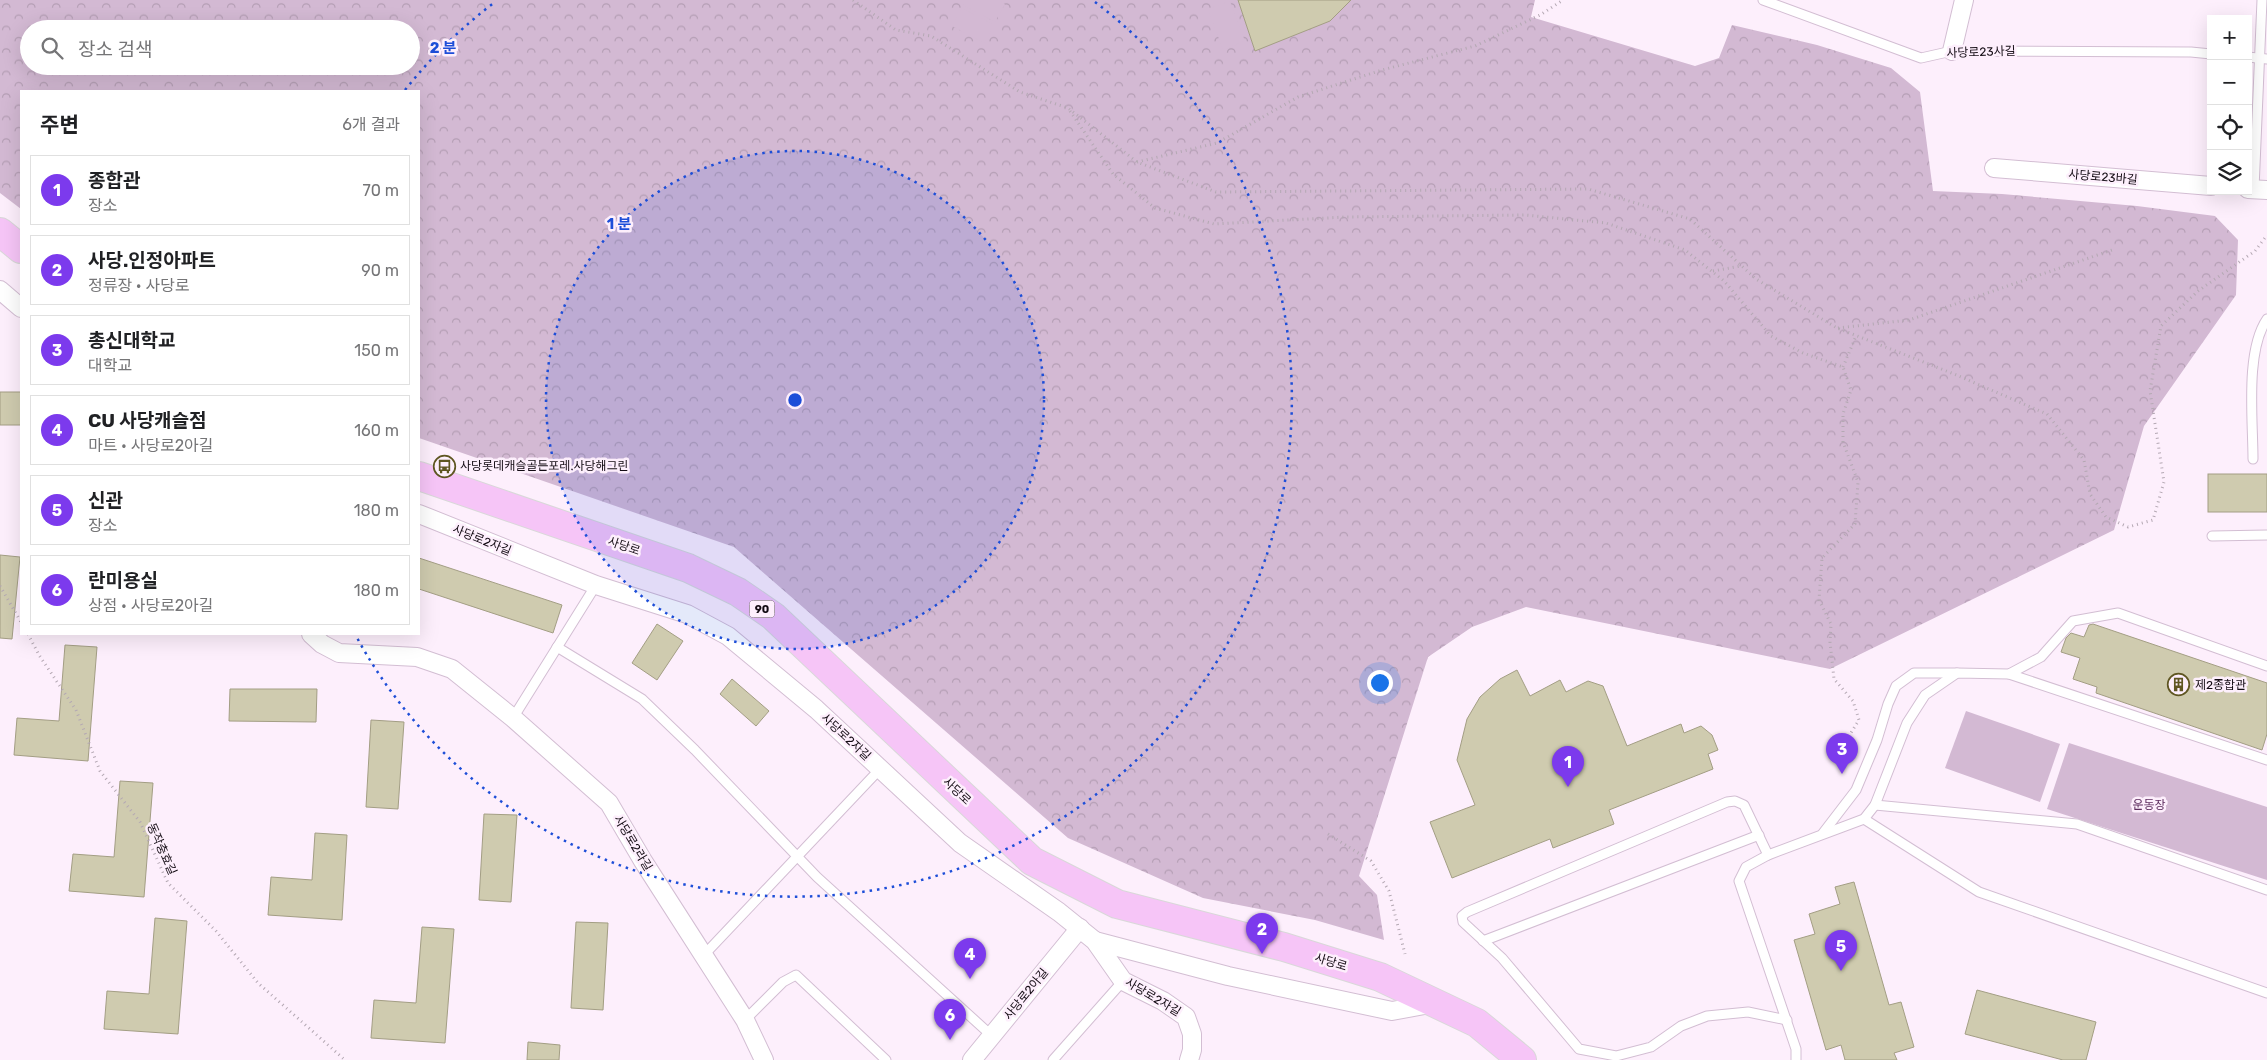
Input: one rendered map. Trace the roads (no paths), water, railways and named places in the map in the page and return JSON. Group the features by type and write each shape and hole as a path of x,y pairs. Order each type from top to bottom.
{"main road":[{"path":"0,232 20,247"},
{"name":"사당로","path":"420,476 688,568 738,592 773,616 1032,861 1117,904 1284,947 1371,974 1477,1023 1522,1060"}],"street":[{"path":"1952,51 1964,0"},
{"name":"사당로23바길","path":"1994,168 2207,186"},
{"path":"0,290 20,307"},
{"name":"사당로2자길","path":"420,514 596,585 687,614 728,636 816,709 960,843 1080,928 1095,941 1123,981 1162,1001 1186,1017 1192,1034 1192,1050 1189,1060"},
{"name":"사당로2라길","path":"311,635 322,644 339,653 417,658 452,669 513,718 609,803 643,861 745,1020 764,1060"},
{"name":"사당로2아길","path":"972,1060 1080,928"},
{"path":"1095,941 1228,976 1392,1011 1436,1003"}],"lane":[{"name":"사당로23사길","path":"1763,0 1921,58 1952,51 2207,54"},
{"path":"2256,189 2263,59 2262,0"},
{"path":"2253,459 2253,354 2262,327 2267,319"},
{"path":"2212,536 2267,535"},
{"path":"513,718 596,585"},
{"path":"2009,674 2041,657 2073,621 2118,613 2267,666"},
{"path":"558,647 642,699 696,750 817,877 992,1036"},
{"path":"1796,1060 1796,1050 1787,1020 1739,881 1746,867 1768,855 1864,819 1876,806 1907,723 1925,695 1957,672"},
{"path":"1823,833 1856,790 1877,740 1888,704 1896,686 1914,673 2009,674 2267,760"},
{"path":"704,955 880,768"},
{"path":"1768,855 1744,805 1735,801 1728,802 1467,912 1462,916 1463,922 1502,958 1579,1049 1616,1056 1650,1047 1681,1026 1707,1016 1748,1012 1787,1020"},
{"path":"1876,806 2077,824 2267,890"},
{"path":"1864,819 1978,892 2267,993"},
{"path":"1483,940 1759,835"},
{"path":"745,1020 782,982 796,975 886,1060"},
{"path":"1052,1060 1123,981"}],"place":[{"name":"사당롯데캐슬골든포레.사당해그린","path":"444,466"},
{"name":"제2종합관","path":"2179,685"},
{"name":"총신대학교","path":"1842,774"},
{"name":"종합관","path":"1568,787"},
{"name":"사당.인정아파트","path":"1262,954"},
{"name":"신관","path":"1841,971"},
{"name":"CU 사당캐슬점","path":"970,979"},
{"name":"란미용실","path":"950,1040"}],"park label":[{"name":"운동장","path":"2149,805"}]}
